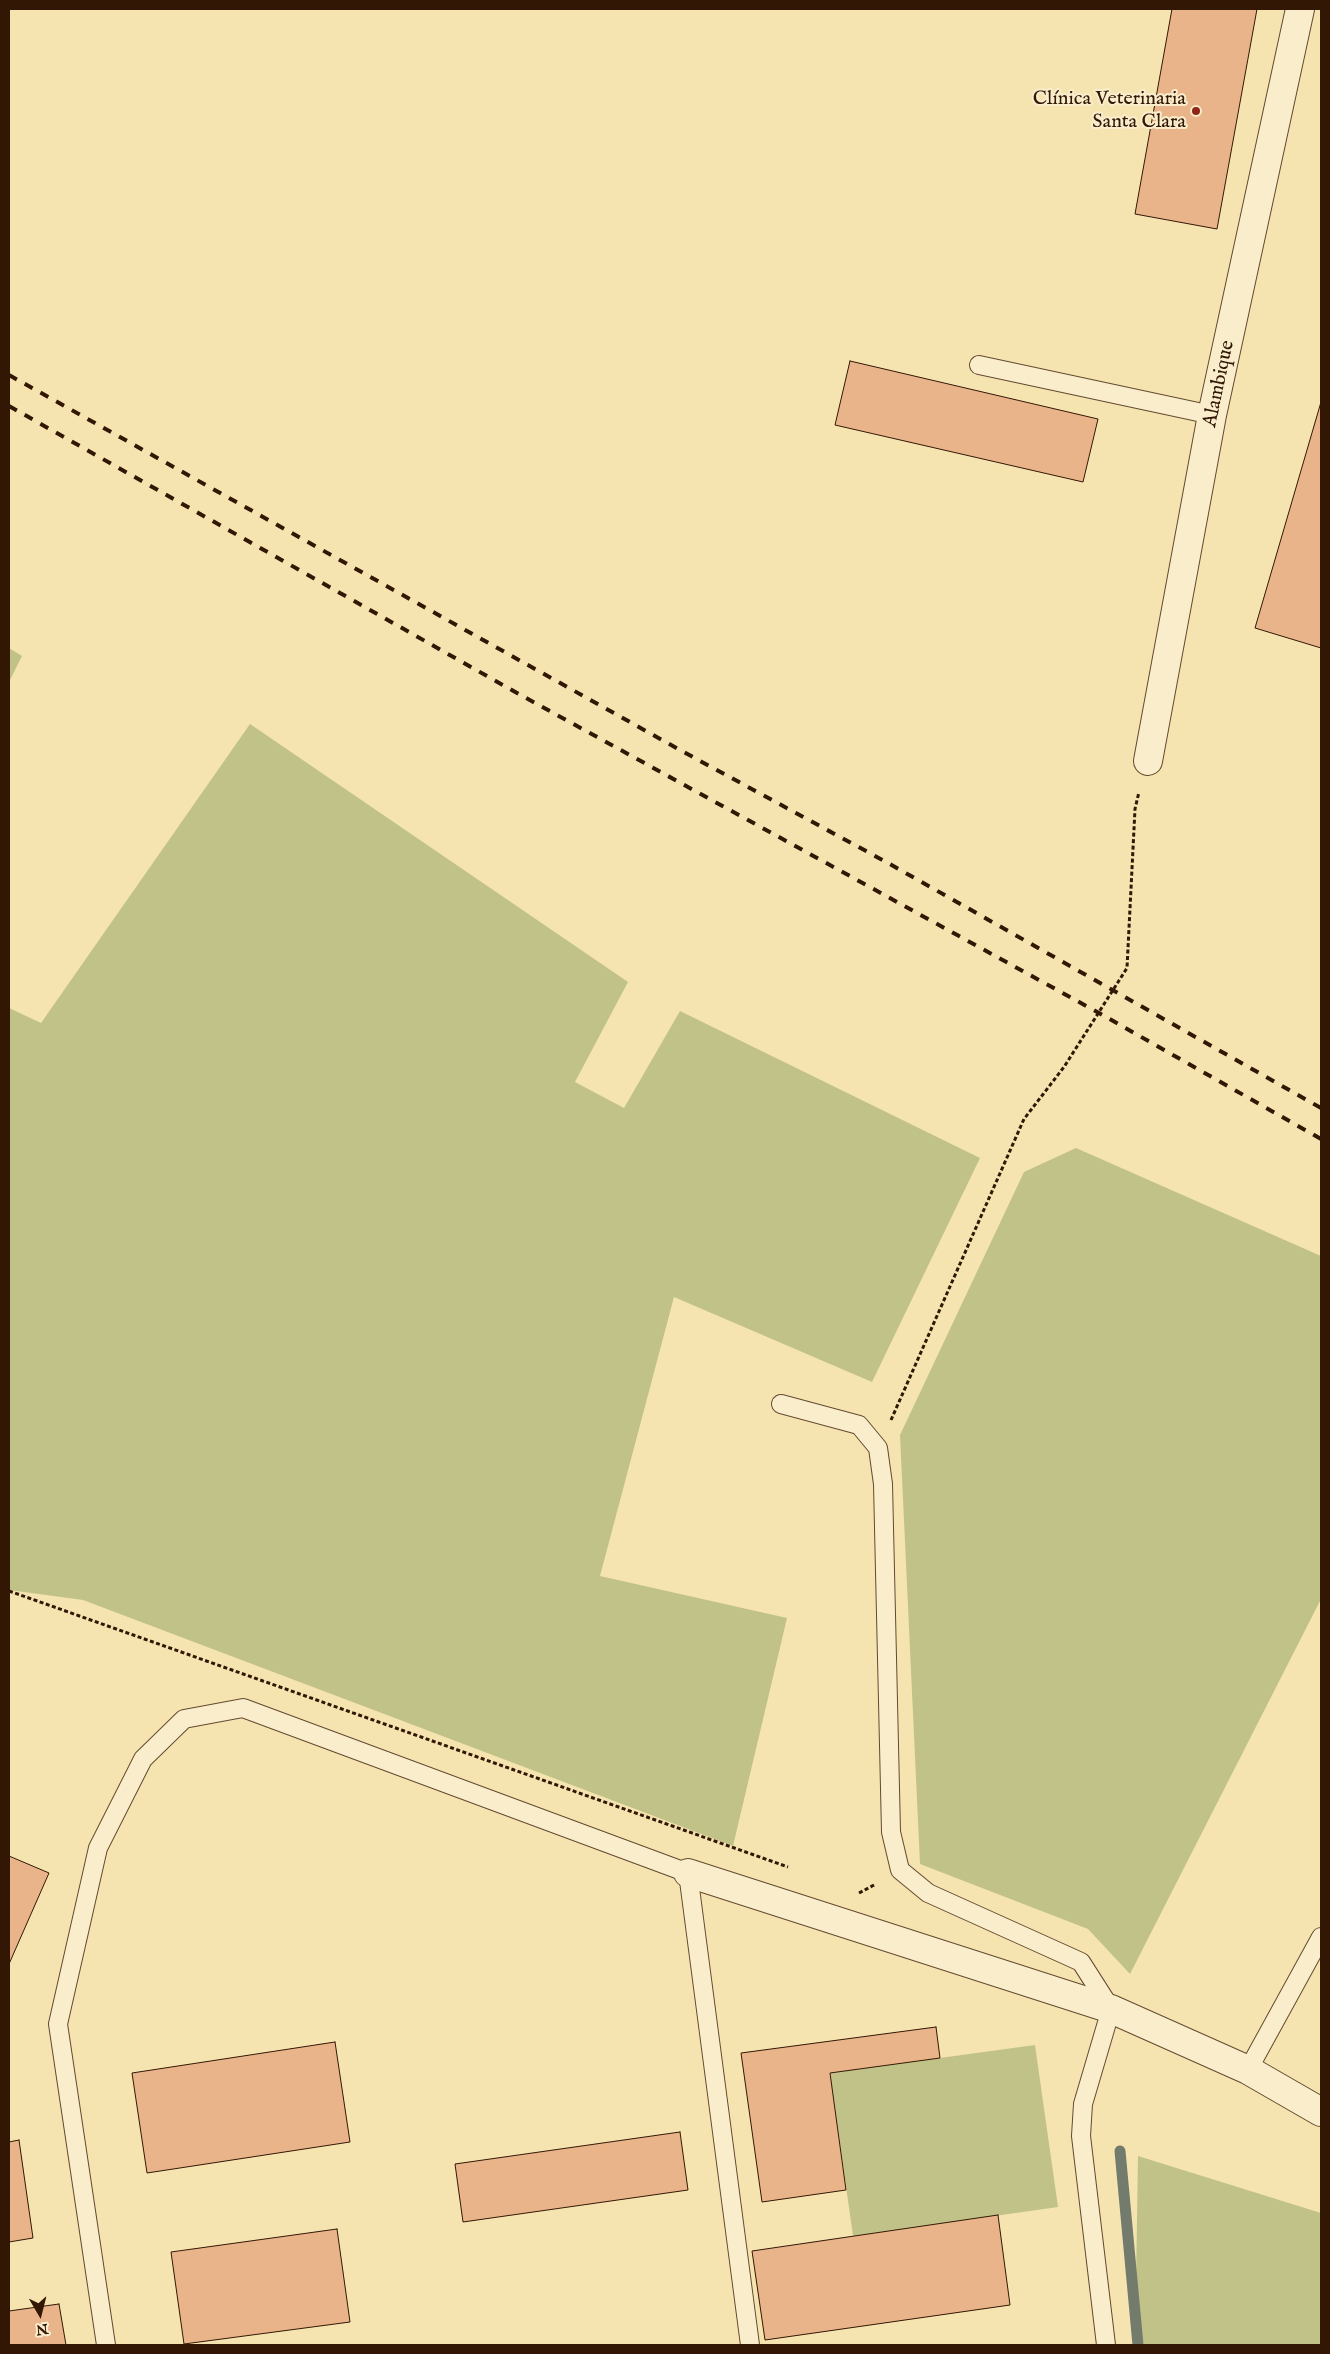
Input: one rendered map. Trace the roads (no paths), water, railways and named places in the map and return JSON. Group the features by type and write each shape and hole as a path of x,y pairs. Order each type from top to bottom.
{"street":[{"name":"Alambique","path":"1148,761 1212,415 1300,9"},
{"path":"688,1873 1111,2009 1248,2070 1321,2112"}],"lane":[{"path":"979,365 1212,415"},
{"path":"781,1404 859,1425 878,1448 884,1484 891,1832 900,1870 928,1893 1081,1962 1111,2009 1083,2104 1081,2136 1106,2345"},
{"path":"106,2345 58,2024 98,1848 143,1759 184,1719 243,1708 688,1873 750,2345"},
{"path":"1248,2070 1321,1937"}],"waterway":[{"path":"1120,2151 1138,2345"}],"railway":[{"path":"9,375 680,750 888,863 1321,1108"},
{"path":"9,406 517,693 1099,1013 1321,1139"}],"place":[{"name":"Clínica Veterinaria Santa Clara","path":"1196,111"}]}
